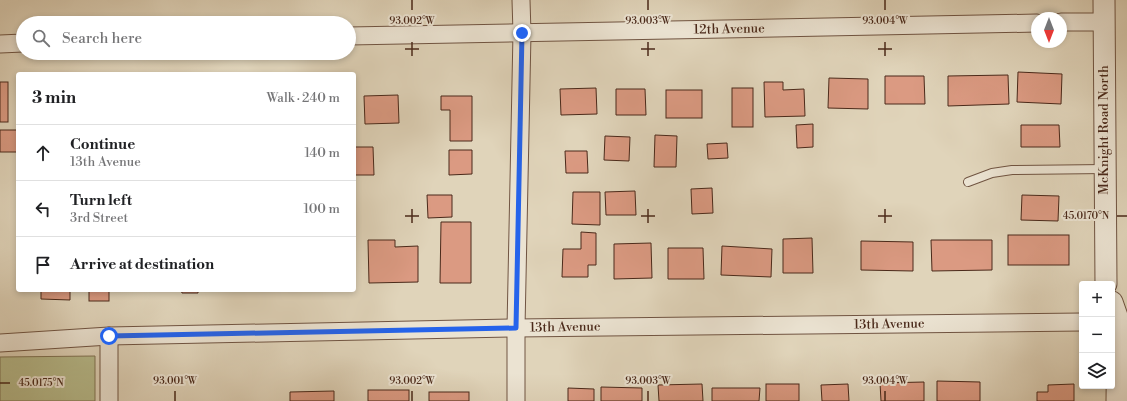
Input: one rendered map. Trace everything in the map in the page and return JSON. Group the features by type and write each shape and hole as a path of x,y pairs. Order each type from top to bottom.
{"street":[{"path":"516,401 522,33 521,0"},
{"name":"McKnight Road North","path":"1104,0 1106,281"},
{"path":"1067,22 1104,22"},
{"name":"12th Avenue","path":"356,36 1031,23"},
{"path":"0,44 16,43"},
{"path":"1117,401 1117,315 1127,296"},
{"name":"13th Avenue","path":"0,343 109,336 516,328 1079,322"},
{"path":"109,336 109,401"}],"lane":[{"path":"968,182 992,173 1012,170 1104,169"}],"green space":[{"path":"95,356 95,401 0,401 0,357"}],"building":[{"path":"1018,72 1062,74 1061,104 1017,102"},
{"path":"1008,75 1009,104 948,106 948,76"},
{"path":"885,76 924,76 925,104 885,104"},
{"path":"829,78 868,79 868,109 828,108"},
{"path":"0,82 8,82 8,122 0,122"},
{"path":"764,82 783,82 783,90 804,89 805,116 765,117"},
{"path":"596,88 597,114 561,115 560,89"},
{"path":"732,88 753,88 753,127 732,127"},
{"path":"616,89 645,89 646,115 616,115"},
{"path":"666,90 702,90 702,118 666,118"},
{"path":"398,95 399,123 365,124 364,96"},
{"path":"441,96 472,96 472,141 450,141 450,110 441,110"},
{"path":"813,124 813,147 797,148 796,125"},
{"path":"1021,125 1059,125 1060,147 1021,147"},
{"path":"0,130 16,130 16,152 0,152"},
{"path":"655,135 677,136 676,167 654,167"},
{"path":"605,136 630,137 629,161 604,160"},
{"path":"727,143 728,158 708,159 707,144"},
{"path":"356,147 373,147 374,175 356,175"},
{"path":"449,150 472,150 472,174 449,175"},
{"path":"565,151 587,151 588,173 566,173"},
{"path":"712,188 713,213 692,214 691,189"},
{"path":"635,191 636,215 606,215 605,192"},
{"path":"573,192 600,192 600,225 572,224"},
{"path":"427,195 452,195 452,217 428,218"},
{"path":"1022,195 1059,196 1058,221 1021,220"},
{"path":"441,222 471,222 471,283 440,283"},
{"path":"581,232 596,233 596,265 588,265 588,277 562,277 563,249 581,249"},
{"path":"1008,235 1069,235 1069,265 1008,265"},
{"path":"812,238 813,273 783,273 783,239"},
{"path":"368,240 395,240 395,247 418,246 418,282 369,283"},
{"path":"931,240 992,240 992,270 932,271"},
{"path":"861,241 913,242 913,271 861,270"},
{"path":"651,243 652,278 614,279 614,244"},
{"path":"722,246 772,249 771,277 721,275"},
{"path":"668,248 703,248 704,279 668,279"},
{"path":"41,292 70,292 70,300 41,299"},
{"path":"89,292 109,292 109,301 89,301"},
{"path":"182,292 198,292 198,293"},
{"path":"937,381 980,382 980,401 937,401"},
{"path":"924,382 924,401 881,401 880,383"},
{"path":"702,384 703,401 659,401 658,385"},
{"path":"766,384 799,384 799,401 766,401"},
{"path":"848,384 849,401 822,401 821,385"},
{"path":"1074,384 1074,401 1037,401 1037,392 1048,392 1048,385"},
{"path":"601,387 642,388 642,401 601,401"},
{"path":"568,388 594,389 594,401 568,401"},
{"path":"712,388 760,388 759,401 712,401"},
{"path":"368,390 409,390 409,401 368,401"},
{"path":"334,391 334,401 290,401 290,392"},
{"path":"429,392 469,392 469,401 429,401"}],"route":[{"path":"109,336 516,328 522,33"}]}
